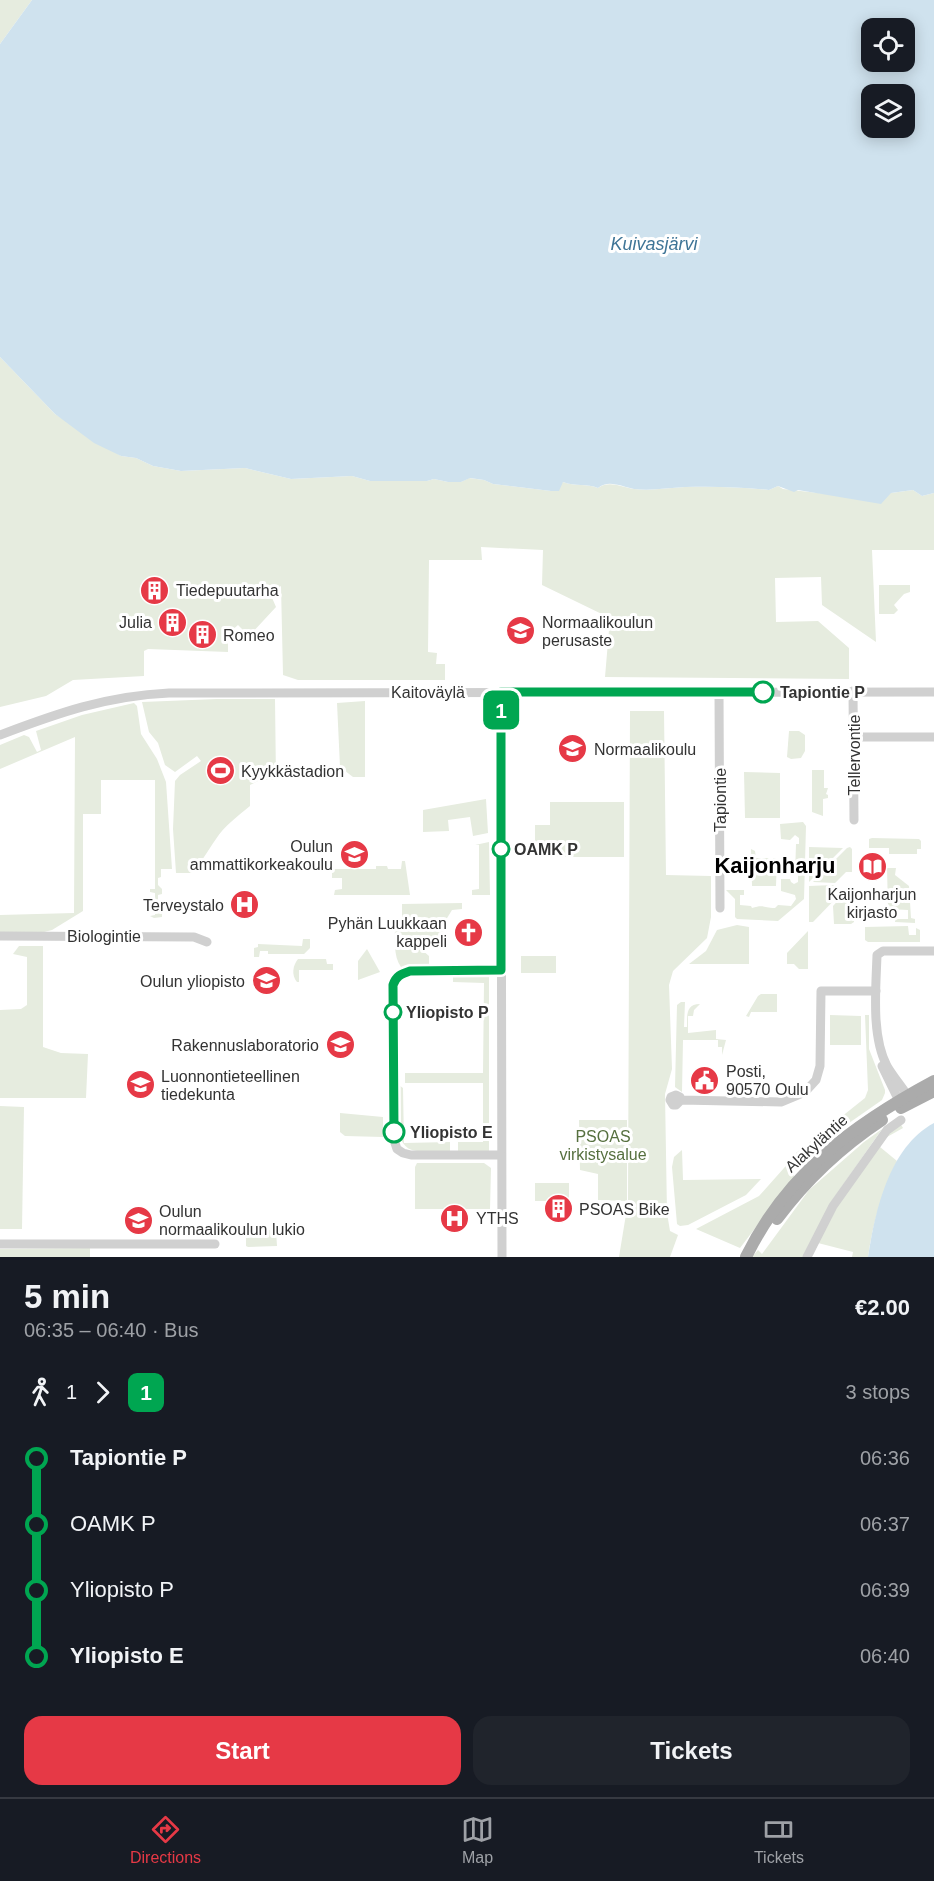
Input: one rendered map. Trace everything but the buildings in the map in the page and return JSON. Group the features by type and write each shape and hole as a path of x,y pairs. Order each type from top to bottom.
{"main road":[{"name":"Alakyläntie","path":"934,1081 904,1105 836,1154 799,1191 746,1257 782,1197 812,1164 861,1124 904,1105 934,1091"}],"street":[{"path":"501,692 502,1257"},
{"name":"Tapiontie","path":"719,692 720,908"},
{"name":"Tellervontie","path":"853,692 854,819"},
{"name":"Kaitoväylä","path":"0,735 74,708 151,694 934,692"},
{"path":"854,737 934,737"},
{"name":"Biologintie","path":"0,936 194,937 207,942"},
{"path":"807,1257 833,1206 904,1105 881,1051 876,1014 878,952 934,951"},
{"path":"501,970 410,971 402,973 395,979 393,985 394,1140 397,1149 403,1153 425,1155 501,1155"},
{"path":"681,1100 781,1102 799,1096 816,1080 820,1066 821,991 876,991"},
{"path":"0,1244 214,1244"}],"green space":[{"path":"0,0 32,0 0,44"},
{"path":"0,357 55,414 121,456 136,458 153,466 181,471 245,468 291,479 352,476 370,481 434,479 461,482 469,478 493,484 551,491 563,482 598,488 611,484 647,490 737,487 769,490 778,486 783,489 827,494 891,493 913,490 922,496 934,493 934,550 872,550 876,642 822,605 821,577 775,578 776,622 818,621 849,648 849,679 605,677 610,618 542,585 543,550 481,547 482,560 429,560 428,652 437,653 436,664 445,664 445,680 298,680 283,675 281,586 270,593 276,607 249,636 238,625 228,634 228,652 148,649 144,651 144,676 73,680 46,696 0,707"},
{"path":"879,585 910,585 910,592 904,594 894,605 898,610 894,614 879,614"},
{"path":"275,699 276,780 260,780 250,785 250,806 219,834 191,873 176,873 173,829 175,781 201,761 197,756 175,772 165,765 158,743 149,732 142,702"},
{"path":"365,701 365,777 353,777 340,767 337,703"},
{"path":"134,703 137,706 141,734 157,759 166,782 172,869 161,869 161,877 158,878 162,894 158,895 158,911 162,911 162,917 150,916 155,915 155,893 150,892 150,889 155,889 155,780 101,780 101,814 83,814 83,911 52,930 0,932 0,915 74,913 75,737 0,769 0,745 24,735 29,737 37,752 41,750 36,731 82,715"},
{"path":"630,711 664,711 666,875 711,876 711,917 707,938 673,971 669,985 672,1069 665,1094 667,1213 670,1231 678,1235 670,1257 619,1257 628,1202"},
{"path":"789,731 799,731 805,735 805,751 801,758 787,757"},
{"path":"812,770 824,770 824,788 828,788 826,794 828,798 823,799 823,816 812,812"},
{"path":"744,772 780,773 780,818 745,818"},
{"path":"486,799 488,833 473,836 470,817 448,820 449,831 423,832 423,810"},
{"path":"550,802 624,802 624,857 549,857 549,846 535,846 535,825 550,825"},
{"path":"803,822 806,826 804,899 778,921 737,919 735,899 726,890 744,890 744,895 740,895 740,905 752,908 791,906 796,899 795,895 781,891 781,879 790,879 794,884 798,882 798,875 795,875 796,844 799,844 799,838 795,835 790,840 781,839 780,824"},
{"path":"869,839 919,839 921,849 917,849 917,854 889,854 889,848 869,848"},
{"path":"489,842 490,895 472,895 472,890 479,889 479,845 475,845"},
{"path":"809,847 843,848 809,882"},
{"path":"847,848 852,849 852,872 846,872 835,883 813,882"},
{"path":"751,849 755,851 756,858 777,858 776,886 752,886"},
{"path":"402,861 405,861 410,895 334,895 335,890 342,889 342,878 332,878 332,869 376,869 376,866 387,866 388,869 401,869"},
{"path":"887,868 896,868 895,875 909,886 911,918 915,919 915,923 895,922 895,919 908,919 908,910 888,909"},
{"path":"833,885 841,893 813,922 809,922 809,886"},
{"path":"843,895 846,898 854,898 854,922 834,924 833,906"},
{"path":"462,903 462,909 452,910 444,923 443,937 422,938 422,950 429,956 429,967 401,967 396,952 395,925 402,924 402,904"},
{"path":"737,925 749,927 749,964 689,964 706,951 717,930"},
{"path":"908,926 909,935 916,935 916,928 920,930 920,942 868,942 865,940 865,927"},
{"path":"808,931 808,969 799,969 794,964 787,964 787,953"},
{"path":"303,939 310,939 310,948 304,954 268,954 268,951 260,951 259,957 254,957 254,948 258,947 258,944 302,946"},
{"path":"19,946 43,946 43,1047 61,1053 88,1054 86,1098 0,1098 0,1010 21,1009 27,1005 27,957 13,954"},
{"path":"367,949 380,972 358,980 358,961"},
{"path":"521,956 556,956 556,973 521,973"},
{"path":"298,959 326,959 327,964 333,964 333,970 299,970 299,982 297,982 293,970"},
{"path":"453,974 489,974 489,1151 458,1151 458,1142 483,1142 483,1083 405,1083 405,1073 483,1073 484,983 453,982"},
{"path":"777,994 777,1012 751,1012 749,1017 746,1016 758,996"},
{"path":"685,1002 684,1027 687,1027 687,1014 690,1008 695,1004 700,1004 694,1010 693,1016 688,1016 688,1033 716,1030 716,1039 726,1040 722,1055 722,1047 718,1047 718,1040 683,1040 682,1092 675,1087 677,1005"},
{"path":"830,1015 861,1016 861,1045 830,1045"},
{"path":"865,1015 869,1015 869,1049 885,1090 882,1100 849,1123 799,1169 796,1153 865,1098 868,1090"},
{"path":"396,1083 403,1088 404,1143 450,1142 450,1151 412,1150 406,1146 401,1139 398,1131"},
{"path":"0,1106 24,1107 22,1229 0,1229"},
{"path":"340,1113 383,1117 383,1137 345,1136 340,1132"},
{"name":"PSOAS virkistysalue","path":"579,1120 627,1120 627,1201 598,1200 598,1174 580,1170"},
{"path":"900,1123 903,1128 887,1137 880,1147 897,1161 879,1208 868,1257 852,1257 853,1252 818,1243 813,1255 810,1255 835,1208 889,1131"},
{"path":"882,1129 831,1202 803,1257 752,1257 758,1250 762,1254 809,1190"},
{"path":"682,1150 683,1180 761,1179 746,1195 688,1225 680,1226 677,1224 672,1167 674,1157"},
{"path":"792,1159 794,1177 740,1248 696,1229 759,1196"},
{"path":"417,1163 484,1163 491,1168 490,1209 415,1209 415,1167"},
{"path":"535,1183 569,1183 569,1201 535,1201"},
{"path":"248,1230 276,1230 277,1246 246,1246"},
{"path":"90,1248 90,1257 0,1257 0,1249"}],"water":[{"name":"Kuivasjärvi","path":"32,0 934,0 934,493 922,496 913,490 891,493 881,504 798,490 794,492 778,486 769,490 737,487 685,487 647,490 616,484 602,485 598,488 563,482 559,491 551,491 493,484 470,478 461,482 434,479 370,481 352,476 291,479 245,468 181,471 153,466 136,458 121,456 94,443 55,414 0,357 0,44"},
{"path":"934,1123 934,1257 868,1257 880,1201 895,1164 919,1134"}],"bus line":[{"name":"1","path":"394,1132 393,985 395,979 402,973 410,971 501,970 501,692 763,692"}],"place":[{"name":"Tiedepuutarha","path":"155,590"},
{"name":"Julia","path":"173,622"},
{"name":"Normaalikoulun perusaste","path":"521,631"},
{"name":"Romeo","path":"202,635"},
{"name":"Tapiontie P","path":"763,692"},
{"name":"Normaalikoulu","path":"573,749"},
{"name":"Kyykkästadion","path":"220,771"},
{"name":"OAMK P","path":"501,849"},
{"name":"Oulun ammattikorkeakoulu","path":"354,855"},
{"name":"Kaijonharjun kirjasto","path":"872,866"},
{"name":"Terveystalo","path":"245,905"},
{"name":"Pyhän Luukkaan kappeli","path":"468,932"},
{"name":"Oulun yliopisto","path":"266,981"},
{"name":"Yliopisto P","path":"393,1012"},
{"name":"Rakennuslaboratorio","path":"340,1045"},
{"name":"Posti, 90570 Oulu","path":"705,1080"},
{"name":"Luonnontieteellinen tiedekunta","path":"140,1085"},
{"name":"Yliopisto E","path":"394,1132"},
{"name":"PSOAS Bike","path":"558,1209"},
{"name":"YTHS","path":"455,1218"},
{"name":"Oulun normaalikoulun lukio","path":"138,1220"}],"district":[{"name":"Kaijonharju","path":"775,865"}]}
